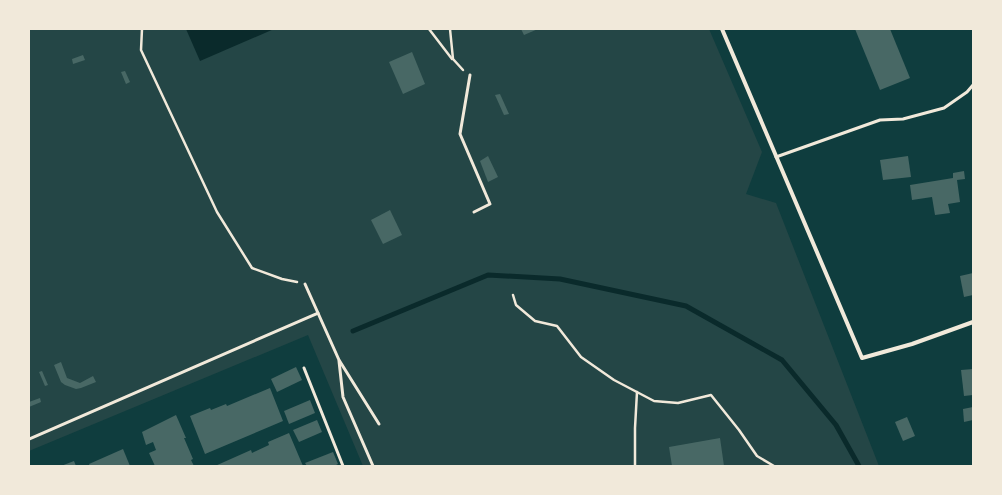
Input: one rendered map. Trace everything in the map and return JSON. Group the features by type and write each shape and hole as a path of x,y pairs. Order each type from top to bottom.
{"street":[{"path":"722,29 862,358 912,344 973,322"}],"lane":[{"path":"470,75 460,134 490,204 474,212"},
{"path":"776,157 880,120 903,119 944,108 967,92 973,85"},
{"path":"305,284 339,360 379,424"},
{"path":"29,439 318,313"},
{"path":"339,360 342,397 373,466"},
{"path":"304,368 343,466"}],"path":[{"path":"142,29 141,50 217,212 252,268 282,279 305,284"},
{"path":"429,29 458,66 470,75"},
{"path":"450,29 453,59"},
{"path":"513,295 516,305 535,321 557,326 581,357 614,380 654,401 678,404 711,395 739,430 757,456 774,466"},
{"path":"635,466 637,392"}],"shaded area":[{"path":"29,29 709,29 762,152 746,194 776,203 879,466 363,466 308,335 29,451"},
{"path":"186,29 274,29 200,61"}],"building":[{"path":"521,29 538,29 524,35"},
{"path":"855,29 890,29 910,78 880,90"},
{"path":"412,52 425,84 403,94 389,62"},
{"path":"83,55 85,60 73,64 72,59"},
{"path":"125,71 130,82 126,84 121,72"},
{"path":"500,94 509,114 504,115 495,95"},
{"path":"488,156 498,177 488,182 480,161"},
{"path":"908,156 911,177 883,180 880,160"},
{"path":"964,171 965,179 957,180 960,202 948,204 950,213 935,215 932,197 912,200 910,185 953,178 953,173"},
{"path":"390,210 402,235 383,244 371,220"},
{"path":"973,273 973,295 964,297 960,276"},
{"path":"61,362 67,378 80,383 93,376 96,382 76,389 65,385 61,382 54,365"},
{"path":"296,367 302,380 277,392 271,379"},
{"path":"973,369 973,395 964,396 961,370"},
{"path":"42,371 48,385 45,386 39,372"},
{"path":"270,388 283,421 205,454 190,416 210,408 211,410 226,404 227,406"},
{"path":"40,398 41,402 29,407 29,402"},
{"path":"310,400 315,413 289,424 284,411"},
{"path":"973,407 973,420 964,422 963,409"},
{"path":"176,415 186,438 184,438 193,459 191,460 194,466 155,466 149,453 156,450 153,442 146,445 142,432"},
{"path":"907,417 915,436 903,441 895,422"},
{"path":"317,420 322,432 299,442 293,430"},
{"path":"289,433 303,466 215,466 251,450 252,453 269,445 268,442"},
{"path":"720,438 724,466 672,466 669,447"},
{"path":"123,449 130,466 90,466 89,464"},
{"path":"333,452 338,464 334,466 307,466 305,463"},
{"path":"74,461 76,466 61,466"}],"waterway":[{"path":"353,331 488,275 560,279 686,306 782,360 836,425 859,466"}]}
